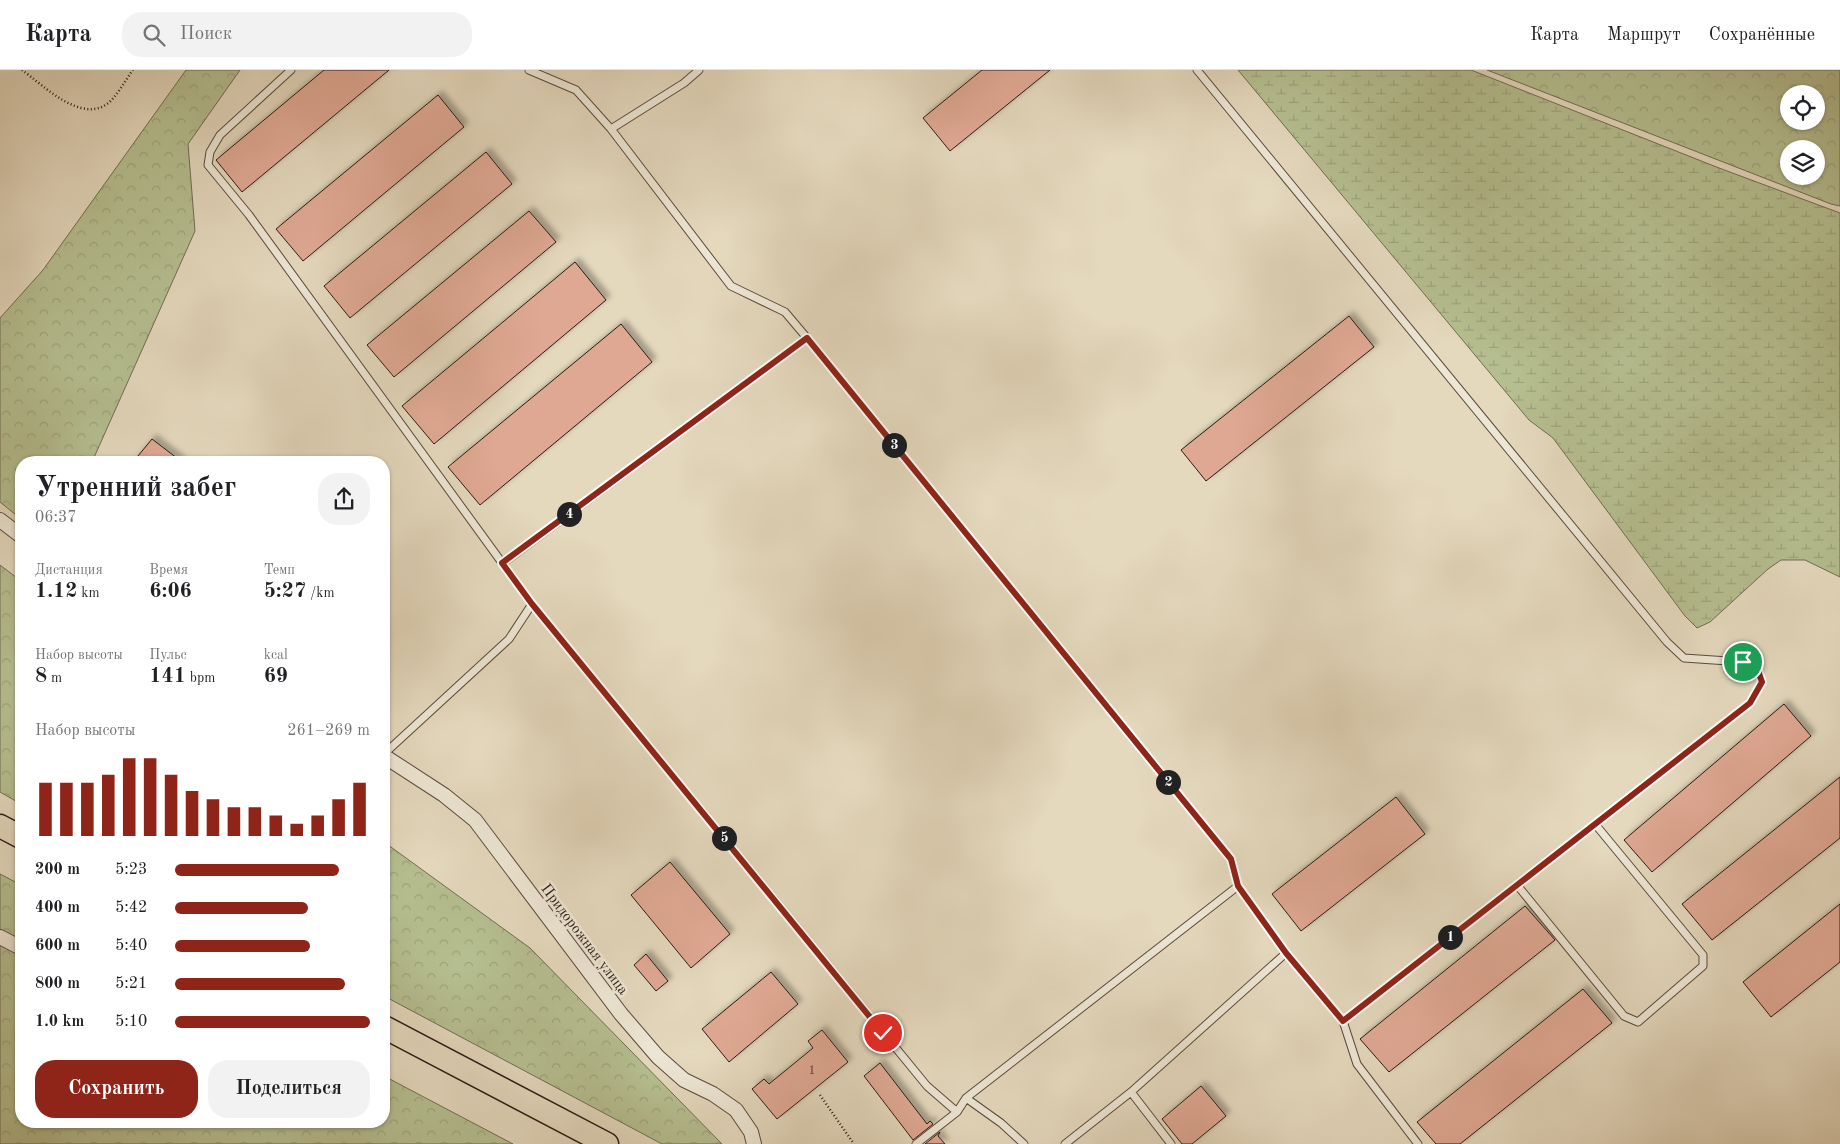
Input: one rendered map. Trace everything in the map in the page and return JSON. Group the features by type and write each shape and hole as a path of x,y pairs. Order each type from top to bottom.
{"main road":[{"path":"0,826 15,834"},
{"path":"390,1030 607,1144"}],"street":[{"path":"0,520 15,531"},
{"name":"Придорожная улица","path":"390,759 444,795 475,820 621,1014 658,1057 684,1080 713,1094 736,1110 751,1132 754,1144"},
{"path":"0,937 15,945"}],"lane":[{"path":"291,70 220,135 210,152 208,164 249,215 532,604 927,1086 957,1112"},
{"path":"529,70 576,90 611,129 731,286 785,312 807,338 1231,859 1238,886 1286,953 1343,1021 1357,1064 1418,1144"},
{"path":"611,129 684,82 699,70"},
{"path":"1197,70 1667,642 1684,658 1743,662 1757,668 1762,682 1750,703 1343,1021"},
{"path":"502,563 807,338"},
{"path":"390,749 509,639 532,604"},
{"path":"1517,885 1624,1016 1638,1022 1703,966 1703,954 1596,824"},
{"path":"916,1144 957,1112 966,1098 1238,886"},
{"path":"1064,1144 1131,1092 1286,953"},
{"path":"1131,1092 1170,1144"},
{"path":"966,1098 1000,1123 1024,1144"}],"path":[{"path":"22,70 63,100 78,108 95,109 108,104 133,70"},
{"path":"820,1095 854,1144"}],"green space":[{"path":"186,70 240,70 188,144 195,231 95,456 15,456 15,514 0,502 0,318 43,270"},
{"path":"1238,70 1471,70 1719,168 1840,213 1840,577 1805,560 1781,560 1768,569 1710,622 1697,628 1685,616 1553,438 1529,420"},
{"path":"1487,70 1840,70 1840,206 1782,185 1825,185 1825,140 1780,140 1780,184"},
{"path":"0,565 15,576 15,801 0,792"},
{"path":"390,846 530,948 722,1144 662,1144 390,999"},
{"path":"0,874 15,882 15,1128 390,1128 390,1079 513,1144 0,1144"}],"building":[{"path":"324,70 389,70 242,192 216,160"},
{"path":"982,70 1050,70 950,151 923,118"},
{"path":"438,95 464,127 303,261 276,229"},
{"path":"486,152 512,184 350,318 324,286"},
{"path":"529,211 556,242 394,377 367,345"},
{"path":"575,262 606,300 434,444 402,406"},
{"path":"1349,316 1374,347 1206,481 1181,450"},
{"path":"621,324 652,362 480,505 448,467"},
{"path":"152,439 174,456 138,456"},
{"path":"1784,704 1811,736 1652,872 1624,840"},
{"path":"1840,777 1840,838 1712,940 1682,904"},
{"path":"1396,797 1425,834 1301,931 1272,894"},
{"path":"670,862 730,934 691,968 631,895"},
{"path":"1840,904 1840,962 1771,1017 1743,982"},
{"path":"1525,906 1555,940 1389,1072 1360,1039"},
{"path":"646,954 668,981 656,991 634,965"},
{"path":"771,972 798,1004 729,1062 702,1029"},
{"path":"1583,989 1612,1023 1460,1144 1436,1144 1417,1122"},
{"path":"822,1030 848,1062 777,1119 752,1089 764,1079 769,1084 813,1048 808,1041"},
{"path":"880,1063 927,1124 930,1121 933,1124 913,1140 864,1076"},
{"path":"1201,1086 1226,1116 1192,1144 1182,1144 1162,1119"},
{"path":"940,1132 938,1136 945,1144 925,1144"}],"route":[{"path":"883,1033 532,604 502,563 807,338 1231,859 1238,886 1286,953 1343,1021 1750,703 1762,682 1757,668 1743,662"}]}
